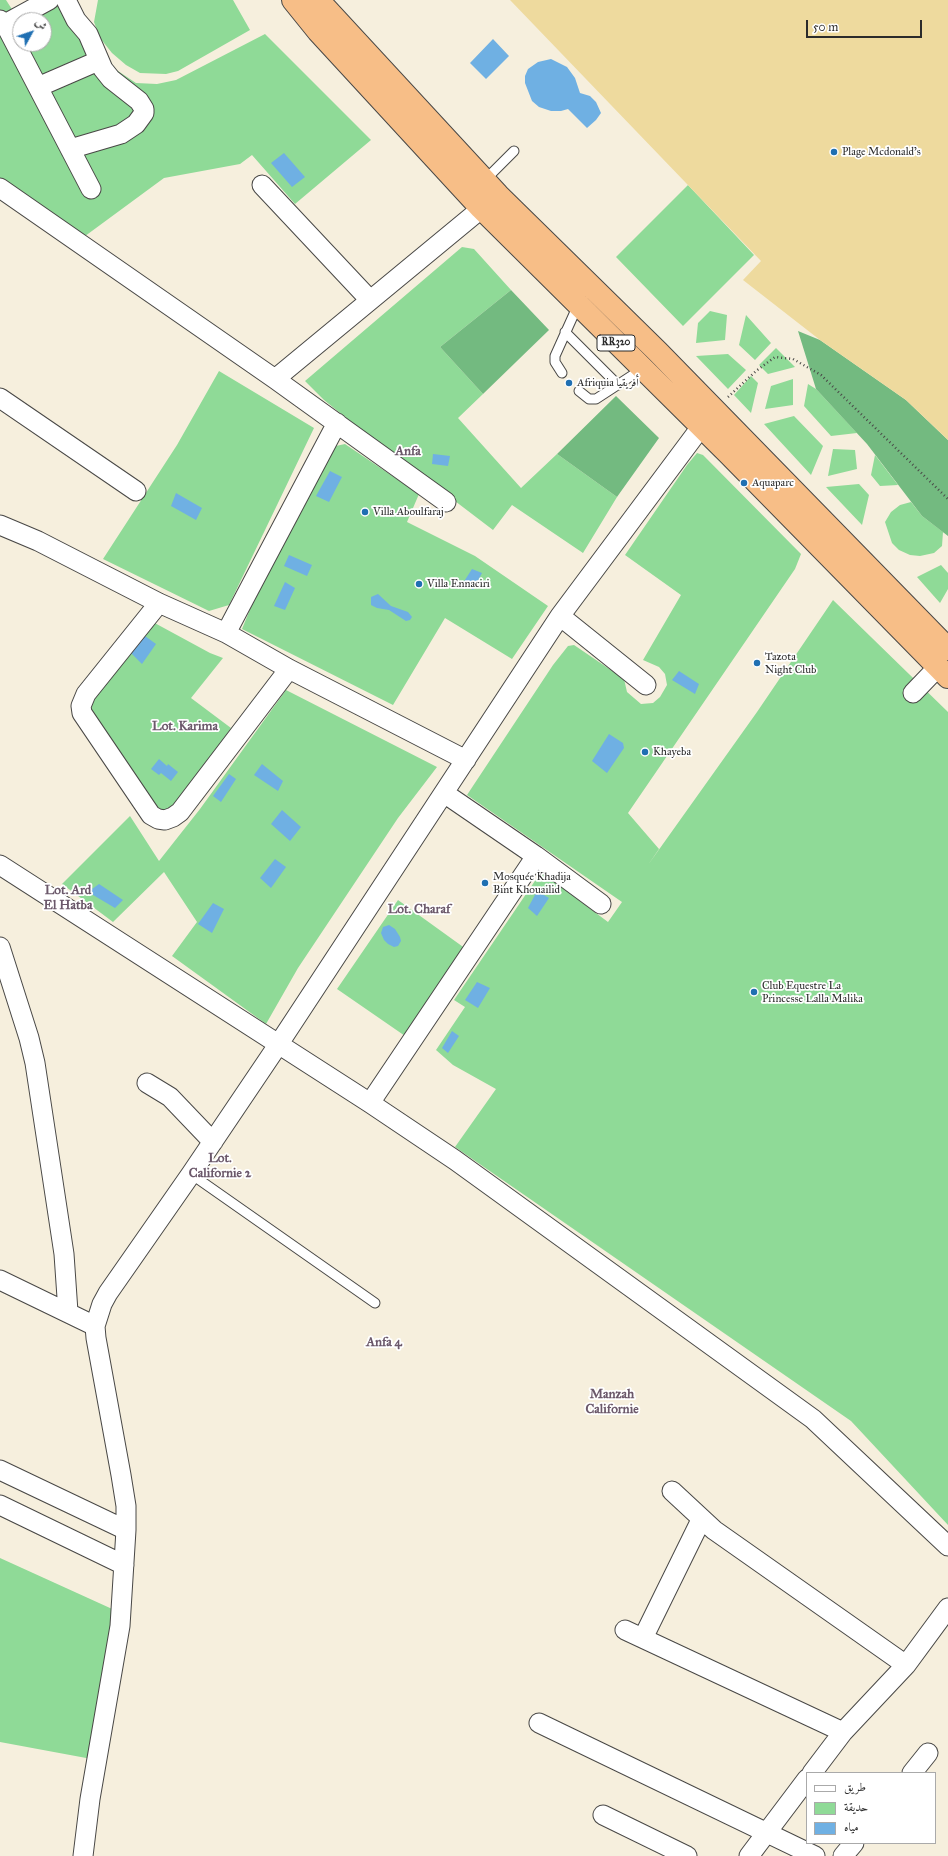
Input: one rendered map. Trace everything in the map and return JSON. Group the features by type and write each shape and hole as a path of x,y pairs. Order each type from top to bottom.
{"highway":[{"name":"RR320","path":"293,0 318,30 481,208 642,368 708,418"},
{"name":"RR320","path":"318,0 492,187 658,352 708,418 913,627 945,664"},
{"path":"578,305 592,287"},
{"path":"642,368 658,352"}],"street":[{"path":"49,0 2,22 91,189"},
{"path":"66,0 76,20 88,34 98,61 111,79 142,105 144,113 136,124 121,134 70,149"},
{"path":"38,87 98,61"},
{"path":"262,185 370,300"},
{"path":"275,379 481,208 492,187"},
{"path":"0,188 275,379 446,502"},
{"path":"0,398 136,491"},
{"path":"83,1856 90,1799 120,1626 126,1530 126,1506 98,1353 95,1326 108,1293 213,1142 278,1045 560,616 708,418"},
{"path":"226,634 337,423"},
{"path":"0,525 38,541 158,603 226,634 289,669 466,760"},
{"path":"158,603 86,694 81,706 82,713 151,816 165,820 173,818 180,812 289,669"},
{"path":"560,616 646,685"},
{"path":"912,692 945,664"},
{"path":"444,793 536,856 601,904"},
{"path":"370,1103 536,856"},
{"path":"0,865 370,1103 455,1160 814,1419 948,1546"},
{"path":"0,947 29,1038 35,1063 64,1254 68,1312"},
{"path":"147,1083 170,1097 213,1142"},
{"path":"0,1280 95,1326"},
{"path":"0,1470 126,1530"},
{"path":"672,1491 701,1520 906,1665"},
{"path":"0,1505 124,1565"},
{"path":"643,1638 701,1520"},
{"path":"813,1772 843,1732 906,1665 948,1608"},
{"path":"625,1630 843,1732"},
{"path":"539,1723 815,1856"},
{"path":"913,1772 928,1753"},
{"path":"749,1856 806,1780"},
{"path":"603,1815 687,1856"},
{"path":"843,1856 853,1844"}],"lane":[{"path":"492,187 514,151"},
{"path":"562,373 554,359 578,305"},
{"path":"565,332 618,385"},
{"path":"579,390 589,399 596,400 642,368"},
{"path":"191,1174 375,1303"}],"path":[{"path":"708,418 756,371 775,357 793,359 821,375 948,499"}],"green space":[{"path":"0,0 6,0 14,12 12,12 12,52 52,52 52,12 28,12 53,0 75,0 99,50 115,69 136,83 157,84 176,80 265,34 371,140 295,204 252,155 240,164 164,178 77,242 0,179"},
{"path":"98,0 233,0 250,30 178,71 166,74 140,73 126,65 112,53 100,38 94,22"},
{"path":"688,185 754,255 683,326 616,257"},
{"path":"462,247 474,249 511,290 440,347 483,394 458,418 521,488 557,454 617,497 583,553 512,505 493,530 350,421 324,400 305,381"},
{"path":"511,290 549,330 483,394 440,347"},
{"path":"710,311 727,315 725,340 696,343 698,323"},
{"path":"746,315 771,343 755,360 739,345"},
{"path":"798,331 820,340 906,400 948,440 948,536 922,516 867,444 816,389"},
{"path":"776,348 795,367 768,374 759,365"},
{"path":"728,354 746,370 728,389 696,356"},
{"path":"219,371 314,428 229,605 209,611 103,559 177,445"},
{"path":"751,376 758,383 751,413 734,395"},
{"path":"793,379 793,405 765,409 771,386"},
{"path":"808,384 816,389 857,433 831,436 804,406"},
{"path":"616,396 659,438 617,497 557,454"},
{"path":"794,416 823,446 811,475 764,424"},
{"path":"345,444 419,494 407,522 475,556 548,606 512,659 445,618 393,705 242,629 267,568 331,447"},
{"path":"833,449 855,450 857,469 828,476"},
{"name":"Club Equestre La Princesse Lalla Malika","path":"697,453 703,455 801,554 795,569 628,813 659,849 648,865 757,712 833,600 948,712 948,1525 851,1421 455,1147 496,1089 453,1065 436,1050 465,1007 454,1000 541,872 608,922 622,902 467,795 553,665 568,646 574,645 624,679 627,692 641,704 653,703 660,697 667,685 665,674 659,667 643,660 681,595 625,555 687,465"},
{"path":"875,455 898,485 880,486 871,475"},
{"path":"859,484 869,495 862,525 826,487"},
{"path":"911,502 922,516 943,532 942,546 934,553 920,556 910,555 899,550 892,543 885,522 891,512 900,505"},
{"path":"941,565 948,573 948,589 940,603 917,577"},
{"path":"151,621 210,653 223,658 191,698 231,728 176,809 158,813 91,713 93,699"},
{"path":"286,690 437,767 398,818 298,968 266,1024 172,956 197,922 164,872 113,922 62,884 130,816 159,861 200,809"},
{"path":"398,900 466,949 408,1038 337,989"},
{"path":"0,1558 121,1613 97,1760 0,1742"}],"sand":[{"name":"Plage Mcdonald's","path":"510,0 948,0 948,440 906,400 820,340 743,280 761,261"}],"water":[{"path":"493,39 509,56 486,79 470,63"},
{"path":"551,59 567,67 575,78 580,93 590,96 596,102 601,113 587,128 568,109 551,111 539,107 532,101 525,83 525,76 528,69 538,62"},
{"path":"284,153 305,177 292,187 271,163"},
{"path":"433,454 450,456 448,466 432,464"},
{"path":"330,471 342,477 329,502 316,496"},
{"path":"176,493 202,508 196,520 171,506"},
{"path":"289,555 312,565 307,576 284,566"},
{"path":"472,569 482,573 473,590 463,583"},
{"path":"285,582 295,588 285,610 274,606"},
{"path":"378,594 391,606 408,612 412,617 410,620 406,621 389,610 377,608 371,605 371,597"},
{"path":"145,636 156,644 142,664 131,653"},
{"path":"679,671 699,684 695,694 672,680"},
{"path":"609,734 623,743 624,748 607,773 592,761"},
{"path":"159,759 167,766 168,764 178,772 171,781 161,773 159,775 151,769"},
{"path":"262,764 283,781 278,791 254,775"},
{"path":"229,774 236,779 221,802 213,796"},
{"path":"282,810 301,827 290,841 271,824"},
{"path":"275,859 286,867 271,888 260,878"},
{"path":"99,884 123,900 115,908 88,892"},
{"path":"537,891 549,898 537,916 528,908"},
{"path":"213,903 224,909 212,933 198,924"},
{"path":"389,925 395,929 400,937 401,941 398,946 394,947 388,944 384,940 381,933 383,927"},
{"path":"477,982 490,988 478,1008 465,1000"},
{"path":"452,1031 459,1036 448,1053 442,1048"}],"place":[{"name":"Plage Mcdonald's","path":"834,152"},
{"name":"Afriquia أفريقيا","path":"569,383"},
{"name":"Aquaparc","path":"744,483"},
{"name":"Villa Aboulfaraj","path":"365,512"},
{"name":"Villa Ennaciri","path":"419,584"},
{"name":"Tazota Night Club","path":"757,663"},
{"name":"Khayeba","path":"645,752"},
{"name":"Mosquée Khadija Bint Khouailid","path":"485,883"},
{"name":"Club Equestre La Princesse Lalla Malika","path":"754,992"}],"district":[{"name":"Anfa","path":"408,452"},
{"name":"Lot. Karima","path":"185,727"},
{"name":"Lot. Ard El Hatba","path":"68,898"},
{"name":"Lot. Charaf","path":"419,910"},
{"name":"Lot. Californie 2","path":"220,1166"},
{"name":"Anfa 4","path":"384,1343"},
{"name":"Manzah Californie","path":"612,1402"}]}
